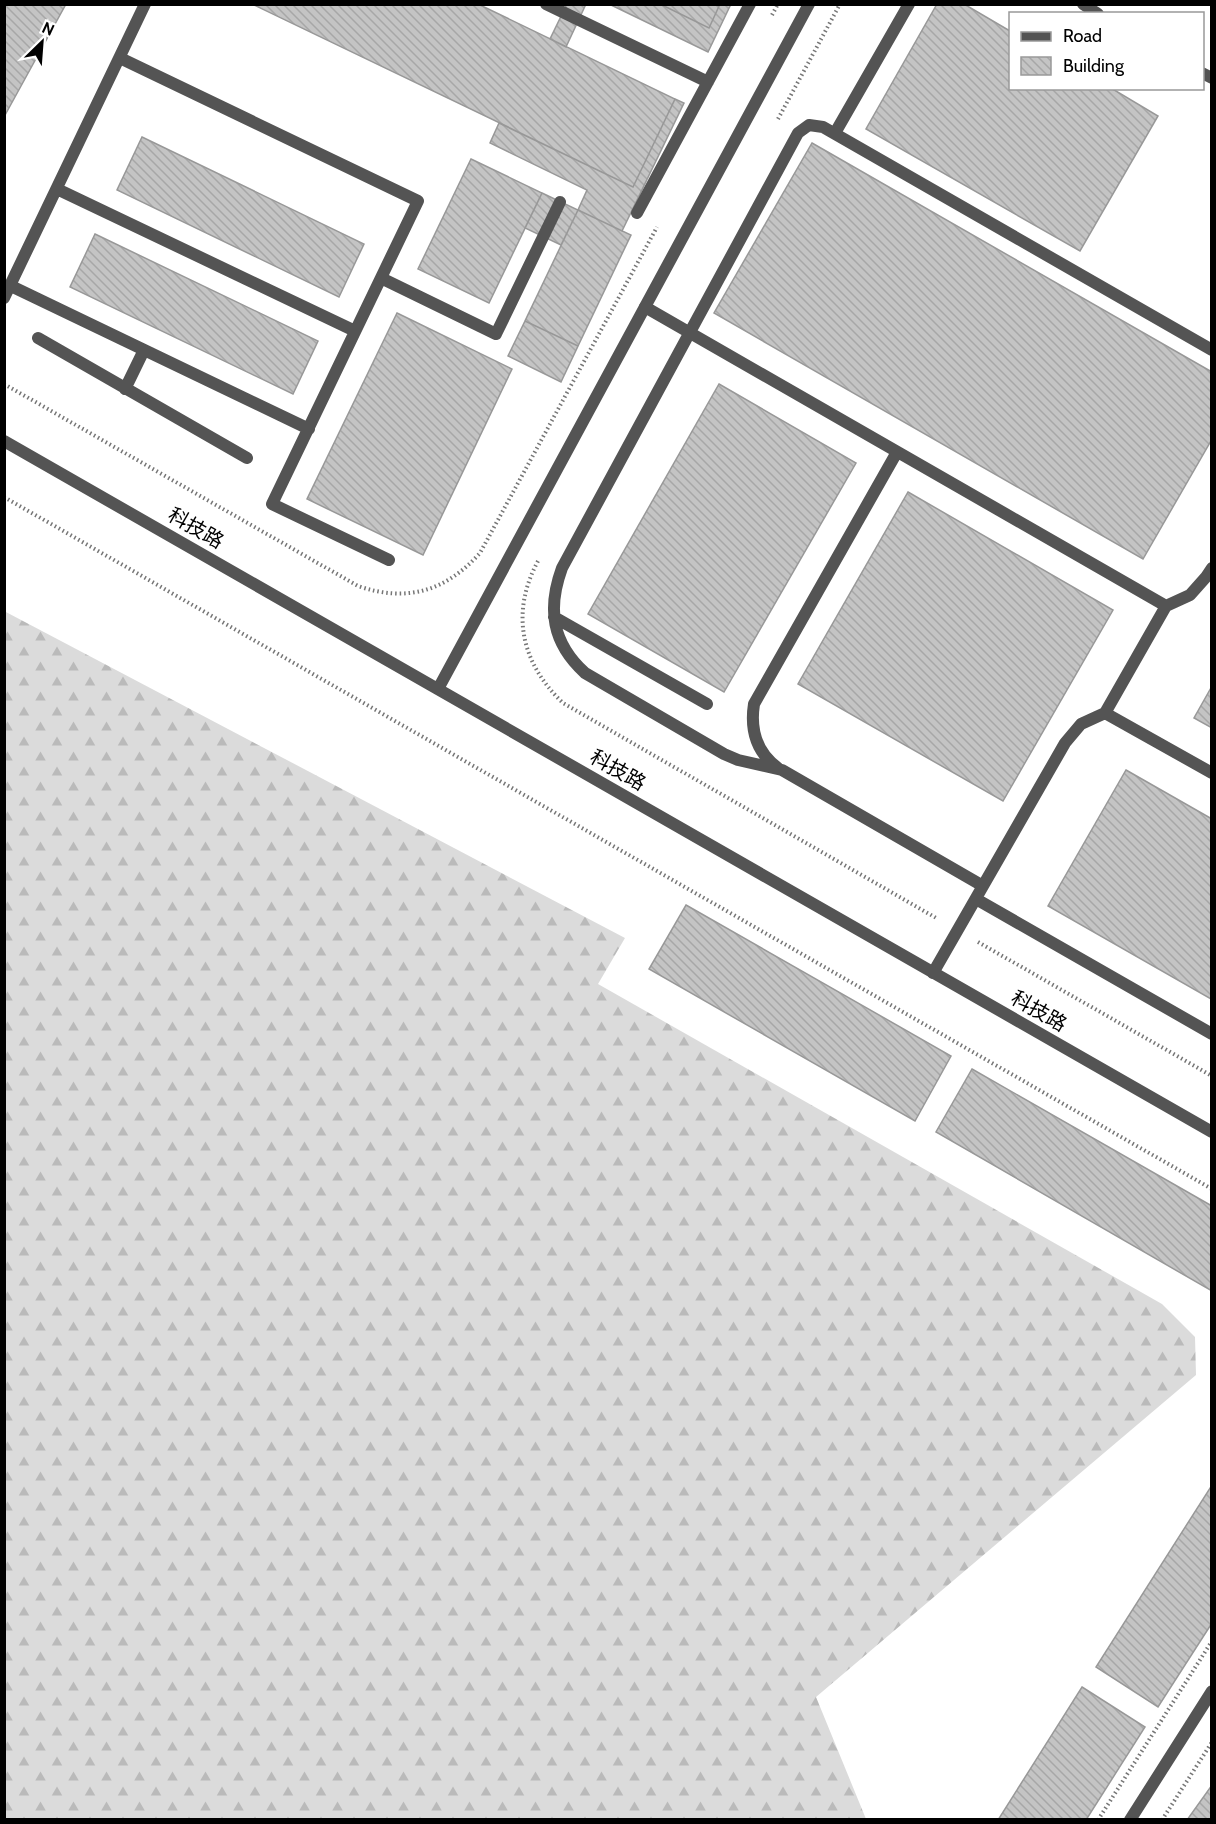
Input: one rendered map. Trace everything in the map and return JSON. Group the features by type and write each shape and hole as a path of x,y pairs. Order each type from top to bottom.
{"street":[{"path":"4,298 145,4"},
{"path":"546,4 708,82"},
{"path":"637,213 750,4"},
{"path":"438,689 809,4"},
{"path":"835,133 909,4"},
{"path":"120,58 418,201 272,504 389,560"},
{"path":"782,770 738,760 724,754 596,681 575,664 561,643 554,617 554,593 562,568 798,133 809,125 823,127 835,133 1212,350"},
{"path":"57,189 355,332"},
{"path":"381,278 496,334 560,202"},
{"path":"10,286 309,429"},
{"path":"645,307 1166,606"},
{"path":"38,338 246,458"},
{"path":"125,389 144,350"},
{"name":"科技路","path":"4,441 1212,1132"},
{"path":"897,452 754,704 752,719 754,735 759,749 769,761 782,770 983,886"},
{"path":"933,973 1065,743 1081,724 1106,713 1166,606 1190,595 1212,568"},
{"path":"554,617 706,704"},
{"path":"1106,713 1212,773"},
{"path":"976,898 1212,1034"},
{"path":"1130,1820 1212,1691"}],"path":[{"path":"767,26 778,4"},
{"path":"778,120 840,4"},
{"path":"4,384 358,586 388,594 418,593 459,574 480,553 658,225"},
{"path":"4,497 1212,1189"},
{"path":"539,559 527,584 524,600 524,633 533,664 551,692 563,703 945,923"},
{"path":"976,941 1212,1076"},
{"path":"1098,1820 1212,1641"},
{"path":"1162,1820 1212,1742"}],"green space":[{"path":"4,611 625,938 598,984 1162,1304 1195,1337 1196,1375 816,1697 866,1819 5,1819"}],"building":[{"path":"4,4 66,4 4,117"},
{"path":"252,4 478,4 675,99 633,187"},
{"path":"567,4 586,4 566,47 550,39"},
{"path":"609,4 660,4 709,28 720,4 731,4 708,52"},
{"path":"660,4 720,4 709,28"},
{"path":"937,4 964,4 1009,30 1009,90 1114,90 1158,116 1080,251 866,129"},
{"path":"675,99 684,103 622,231 578,210 587,190 490,143 499,123 633,187"},
{"path":"142,137 364,244 339,297 117,190"},
{"path":"812,143 1212,372 1212,439 1143,559 714,313"},
{"path":"471,159 542,193 489,303 418,269"},
{"path":"542,193 578,210 561,245 525,228"},
{"path":"578,210 631,235 578,346 525,321"},
{"path":"95,234 318,341 293,394 70,287"},
{"path":"397,313 512,369 423,555 307,499"},
{"path":"525,321 578,346 561,382 508,356"},
{"path":"719,384 856,463 724,692 588,614"},
{"path":"908,492 1113,610 1003,801 798,684"},
{"path":"1212,686 1212,728 1194,718"},
{"path":"1126,770 1212,819 1211,999 1048,906"},
{"path":"686,905 951,1056 915,1121 649,969"},
{"path":"972,1069 1212,1206 1212,1291 936,1132"},
{"path":"1212,1485 1212,1623 1158,1707 1096,1667"},
{"path":"1082,1687 1145,1727 1086,1820 998,1820"},
{"path":"1212,1785 1212,1820 1187,1820"}]}
